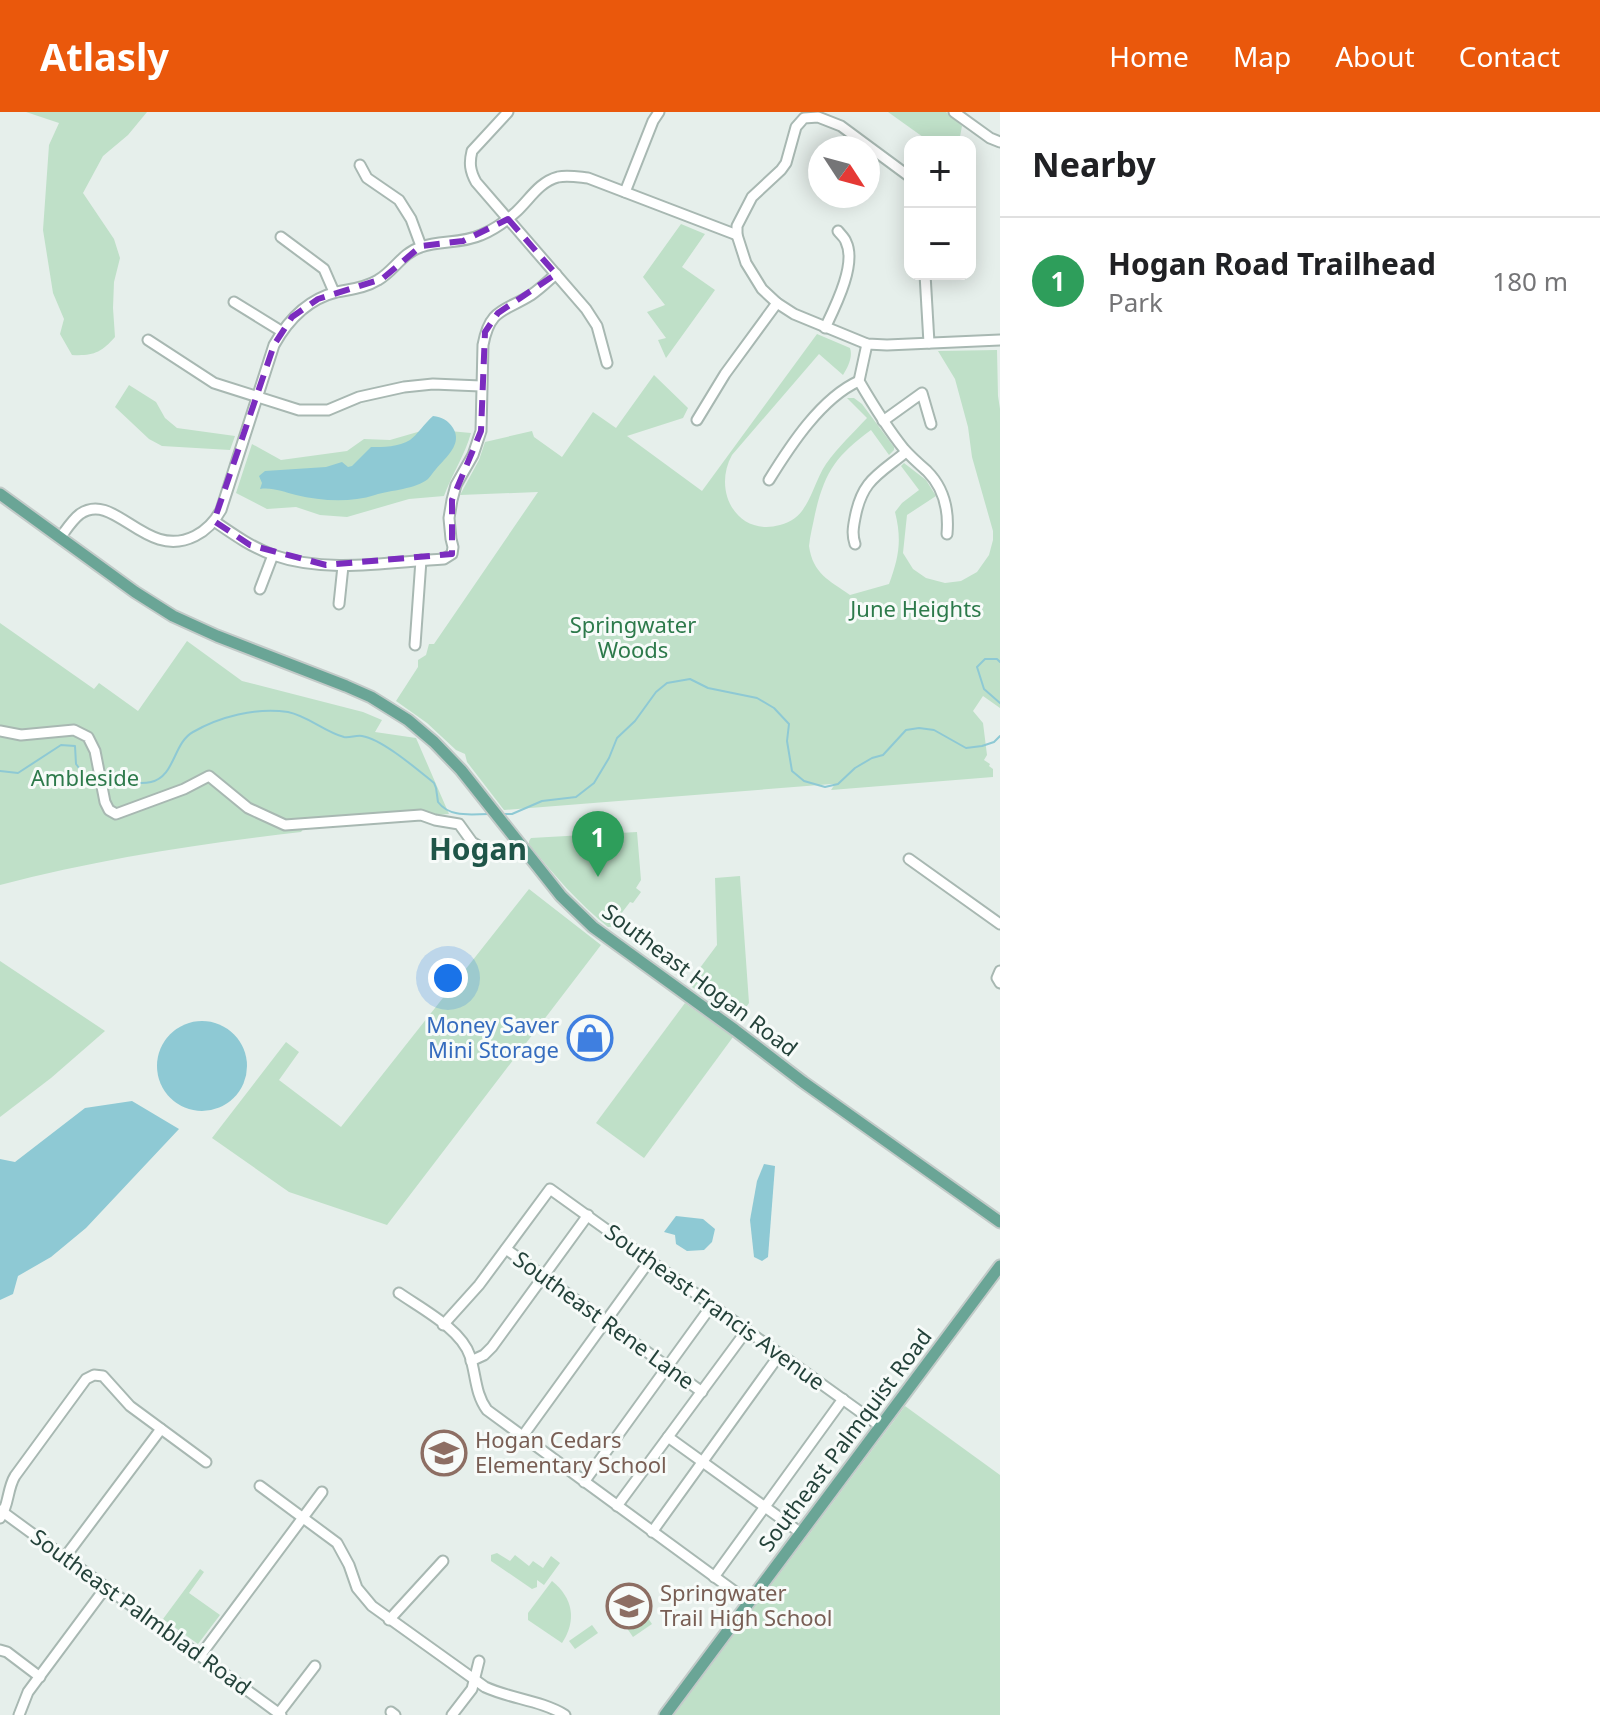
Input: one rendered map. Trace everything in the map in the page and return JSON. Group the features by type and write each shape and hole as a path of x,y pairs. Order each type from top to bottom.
{"main road":[{"name":"Southeast Hogan Road","path":"0,494 173,616 371,697 416,727 445,753 561,896 603,935 1000,1222"},
{"name":"Southeast Palmquist Road","path":"665,1715 1000,1266"}],"street":[{"path":"508,112 472,151 472,173 476,182 581,301 597,326 607,363"},
{"path":"625,192 659,112"},
{"path":"954,112 965,115 990,138 1000,142"},
{"path":"904,173 841,126 818,117 800,120 786,163 758,191 737,226 743,256 753,277 777,303 794,314 867,344 1000,340"},
{"path":"360,165 367,178 399,200 411,219 421,246"},
{"path":"60,538 78,515 94,509 111,512 149,537 170,542 191,538 205,530 221,510 274,345 292,317 334,292 382,279 407,254 421,246 463,241 482,235 508,219 535,190 558,177 588,178 737,235"},
{"path":"825,328 840,296 848,259 847,243 838,231"},
{"path":"281,237 324,269 334,292"},
{"path":"214,521 250,545 298,562 343,566 444,559 452,554 449,518 452,500 481,431 485,332 490,322 507,306 534,293 556,274"},
{"path":"925,280 929,343"},
{"path":"234,302 281,331"},
{"path":"697,420 725,374 777,303"},
{"path":"148,340 205,378 299,410 328,410 359,397 404,387 433,384 481,386"},
{"path":"867,344 859,381 906,452 929,473 942,492 948,515 947,534"},
{"path":"769,480 788,449 820,411 840,392 859,381"},
{"path":"883,421 922,393 931,424"},
{"path":"855,544 852,535 862,492 871,480 906,452"},
{"path":"260,589 273,555"},
{"path":"415,645 421,560"},
{"path":"339,604 343,566"},
{"path":"0,731 14,735 66,730 88,737 101,774 107,807 116,814 184,789 209,776 248,808 285,825 421,815 459,824 472,842 495,856 506,855 522,846"},
{"path":"909,859 1000,924"},
{"path":"1000,971 997,978 1000,983"},
{"name":"Southeast Francis Avenue","path":"506,1249 550,1189 880,1426"},
{"path":"471,1361 489,1351 588,1215"},
{"path":"443,1325 506,1249"},
{"name":"Southeast Rene Lane","path":"506,1249 702,1392"},
{"path":"522,1437 650,1260"},
{"path":"399,1293 461,1339 471,1361 482,1403 493,1416 749,1602"},
{"path":"584,1482 712,1305"},
{"path":"617,1506 747,1330"},
{"path":"652,1532 780,1354"},
{"path":"1,1513 15,1476 90,1376 106,1378 127,1402 206,1462"},
{"path":"714,1577 843,1399"},
{"path":"65,1557 161,1429"},
{"path":"668,1437 801,1533"},
{"path":"260,1486 337,1543 357,1588 389,1620 474,1680 500,1694 549,1706 565,1715"},
{"path":"200,1656 322,1492"},
{"name":"Southeast Palmblad Road","path":"1,1513 280,1714"},
{"path":"389,1620 443,1561"},
{"path":"19,1715 24,1699 106,1587"},
{"path":"0,1650 40,1677"},
{"path":"452,1715 472,1689 479,1661"},
{"path":"280,1714 315,1666"}],"highlighted area":[{"path":"508,219 556,274 498,313 485,332 481,431 452,500 452,554 326,565 250,545 214,521 274,345 292,317 318,299 382,279 421,246 463,241"}],"green space":[{"path":"26,112 147,112 128,135 103,156 83,193 114,239 120,258 114,282 115,337 101,350 91,354 72,355 60,334 64,319 53,293 43,230 49,145 59,123"},
{"path":"888,112 946,112 962,126 960,136 922,136"},
{"path":"681,224 705,234 682,267 715,290 666,358 658,340 666,338 647,312 665,305 643,277"},
{"name":"Springwater Woods","path":"817,334 850,348 850,358 843,375 819,354 732,455 725,483 732,508 741,518 765,527 790,521 804,508 831,458 867,418 847,398 854,398 862,404 894,450 889,455 871,430 841,457 823,486 809,546 818,570 850,595 889,584 898,548 895,512 919,490 901,466 904,463 926,480 936,496 907,515 903,553 913,569 926,578 945,583 961,581 977,572 989,555 993,531 972,457 968,427 955,379 938,351 997,350 1000,409 1000,708 983,696 973,711 983,723 987,755 984,760 993,769 993,777 831,790 835,784 832,784 504,810 467,762 465,754 396,701 418,667 418,660 426,655 429,644 434,644 538,492 460,495 485,442 532,431 534,437 562,457 593,412 616,428 654,375 688,408 683,418 627,436 702,491"},
{"path":"129,385 156,402 165,418 177,428 235,436 230,450 162,446 149,439 115,407"},
{"path":"428,429 471,433 444,496 409,499 347,517 320,515 296,507 267,509 236,493 252,444 281,460 347,451 364,439 390,440"},
{"name":"Ambleside","path":"0,623 94,689 99,683 138,711 187,641 242,681 363,712 382,720 375,732 416,738 449,814 306,826 301,832 149,853 0,885"},
{"path":"637,832 641,880 636,888 641,892 611,927 576,898 529,844 531,838"},
{"path":"740,876 749,1003 737,1020 688,984 717,945 715,878"},
{"path":"529,889 601,945 387,1225 289,1192 212,1138 286,1042 299,1052 279,1080 341,1127"},
{"path":"0,961 105,1031 0,1117"},
{"path":"685,1003 733,1037 644,1158 596,1123"},
{"path":"905,1406 1000,1475 1000,1715 674,1715"},
{"path":"497,1553 510,1561 515,1555 529,1566 533,1561 543,1568 551,1556 560,1563 544,1585 537,1580 537,1587 532,1589 491,1561 491,1555"},
{"path":"200,1569 204,1572 189,1593 220,1615 198,1644 163,1619"},
{"path":"552,1581 565,1595 570,1610 570,1626 562,1643 528,1620 528,1613"},
{"path":"643,1611 652,1624 633,1637 624,1624"},
{"path":"592,1625 598,1633 575,1649 569,1641"}],"water":[{"path":"433,416 442,418 453,428 455,445 429,478 417,485 346,500 315,499 274,489 260,489 262,483 259,476 265,471 326,467 342,462 348,467 352,466 371,447 386,447 410,440"},
{"path":"202,1021 219,1025 234,1034 243,1049 247,1066 243,1083 234,1098 219,1107 202,1111 185,1107 170,1098 161,1083 157,1066 161,1049 170,1034 185,1025"},
{"path":"132,1101 179,1129 86,1228 51,1257 18,1276 13,1294 0,1300 0,1159 15,1162 85,1108"},
{"path":"764,1164 775,1166 768,1257 762,1261 754,1257 750,1220 757,1181"},
{"path":"676,1216 703,1219 715,1229 712,1242 704,1250 687,1251 676,1244 675,1235 664,1232"}],"waterway":[{"path":"1000,662 985,659 977,667 984,689 1000,703"},
{"path":"503,814 512,814 542,801 576,797 594,783 617,738 635,721 656,692 667,683 690,679 708,688 757,698 774,708 789,724 787,741 792,771 804,781 825,787 838,784 855,768 883,755 906,730 934,730 966,748 994,742 1000,736"},
{"path":"103,776 151,782 165,774 181,744 193,732 226,718 251,712 288,712 337,735 370,738 389,749 434,783 438,802 448,811 489,814"},
{"path":"0,771 18,773 61,745 75,746 76,764 85,776 96,776"}],"place":[{"name":"Hogan Road Trailhead","path":"598,877"},
{"name":"Money Saver Mini Storage","path":"590,1038"},
{"name":"Hogan Cedars Elementary School","path":"444,1453"},
{"name":"Springwater Trail High School","path":"629,1606"}],"district":[{"name":"Hogan","path":"478,850"}],"park label":[{"name":"June Heights","path":"916,609"}]}
